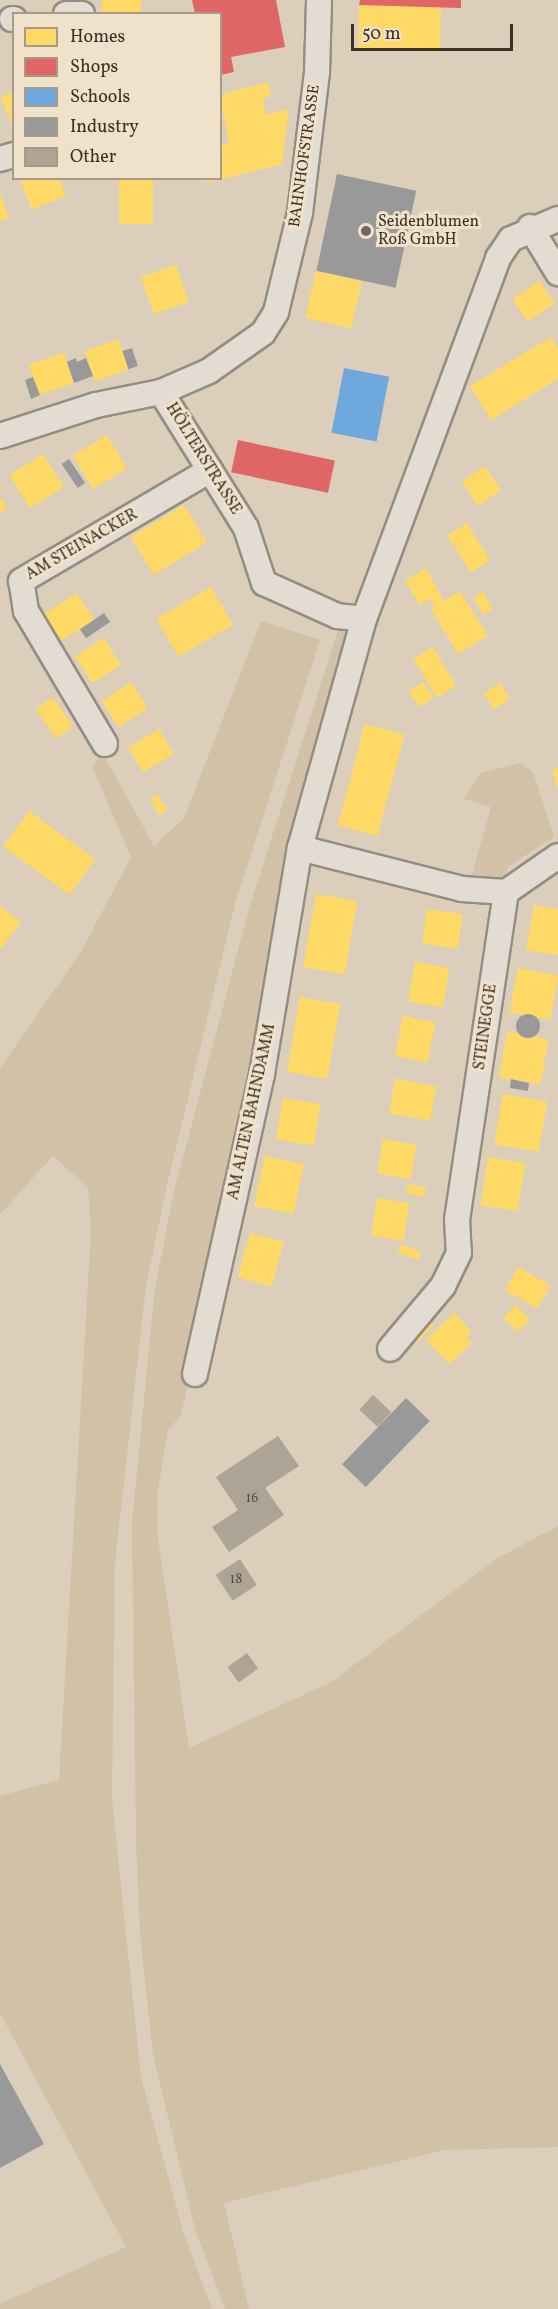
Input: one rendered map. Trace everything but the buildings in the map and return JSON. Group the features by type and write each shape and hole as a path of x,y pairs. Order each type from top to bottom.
{"street":[{"name":"BAHNHOFSTRASSE","path":"162,392 209,371 241,351 263,333 276,312 300,213 311,139 319,0"},
{"path":"558,219 530,227 511,239 498,258 364,619 300,848 462,889 506,892 558,856"},
{"path":"530,227 558,273"},
{"name":"HÖLTERSTRASSE","path":"0,436 96,405 162,392 246,528 264,583 337,616 364,619"},
{"name":"AM STEINACKER","path":"105,744 26,611 21,581 210,470"},
{"name":"AM ALTEN BAHNDAMM","path":"195,1374 262,1074 300,848"},
{"name":"STEINEGGE","path":"390,1349 443,1286 459,1253 457,1219 506,892"}],"shaded area":[{"path":"261,621 320,640 235,904 167,1185 146,1286 115,1562 112,1799 141,2077 183,2231 212,2309 0,2309 0,2304 126,2247 0,2013 0,1796 59,1780 91,1232 88,1187 53,1156 0,1214 0,1068 81,952 131,857 93,768 101,750 154,846 184,818"},
{"path":"340,624 357,627 181,1415 168,1430 157,1497 158,1538 189,1748 331,1682 496,1559 558,1526 558,2147 444,2150 224,2203 249,2309 225,2309 195,2229 153,2055 140,1934 136,1842 132,1522 155,1288 174,1191 249,909"},
{"path":"520,763 533,772 554,837 509,866 502,880 471,878 491,807 464,799 481,773"}],"place":[{"name":"Seidenblumen Roß GmbH","path":"366,231"}]}
